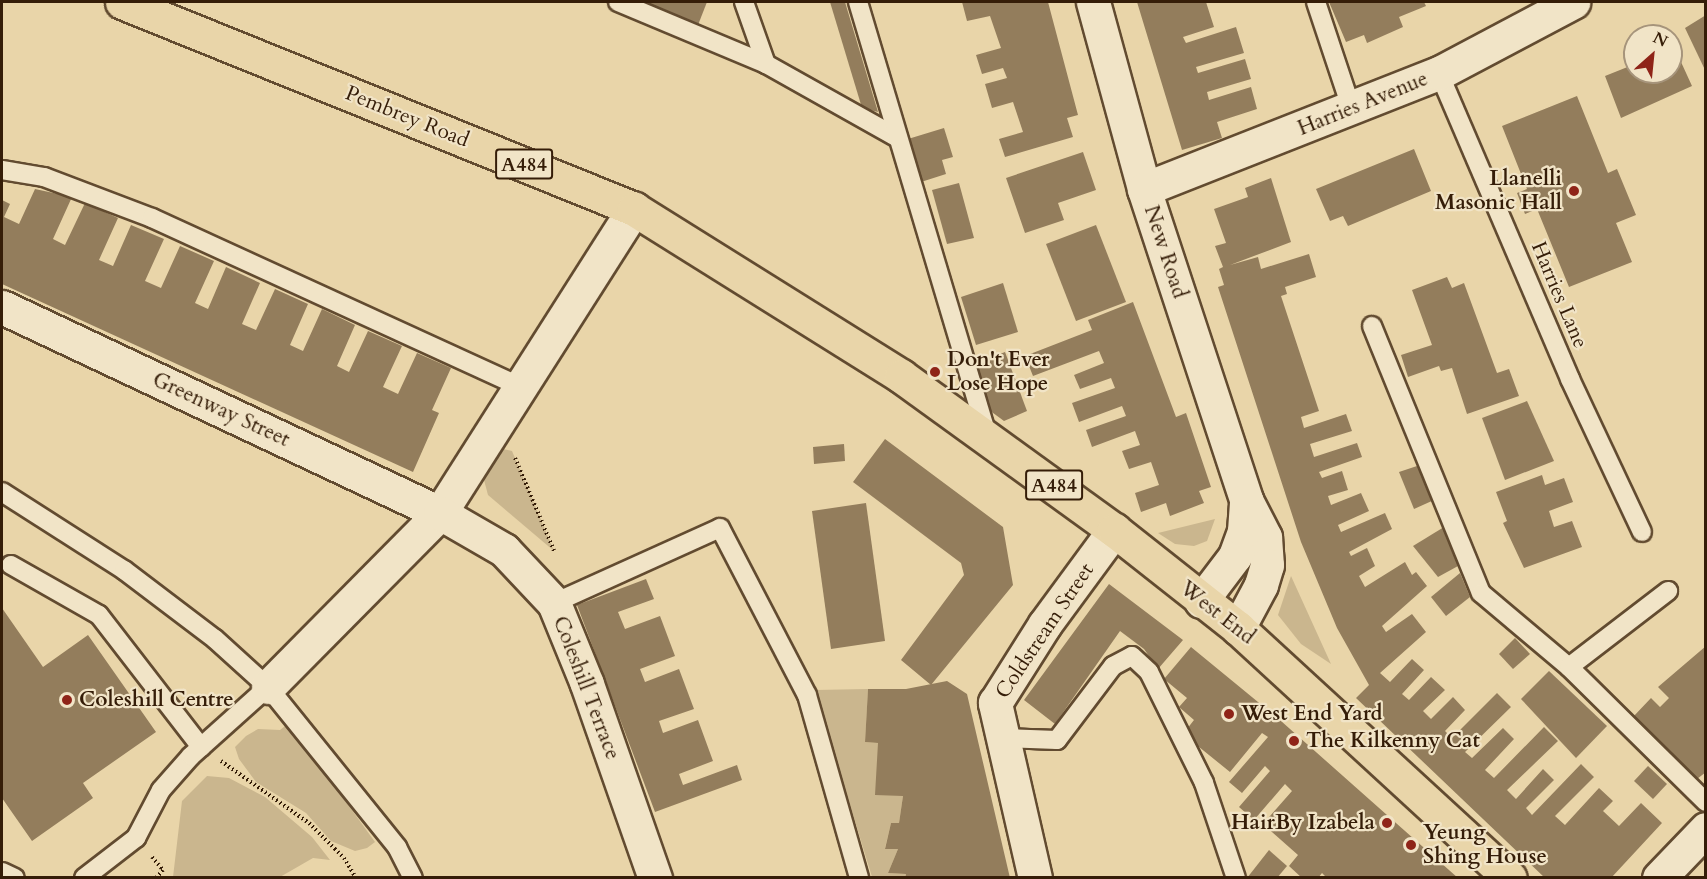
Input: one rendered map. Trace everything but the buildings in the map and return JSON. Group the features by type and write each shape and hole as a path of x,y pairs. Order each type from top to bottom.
{"main road":[{"name":"Pembrey Road","path":"126,2 634,209 901,376"},
{"name":"New Road","path":"1093,2 1144,189 1246,500 1265,537 1267,565 1238,628"},
{"name":"Harries Avenue","path":"1144,189 1352,110 1439,73 1573,2"},
{"path":"268,687 440,513 634,209"},
{"name":"Greenway Street","path":"2,307 440,513"},
{"name":"West End","path":"901,376 988,436 1114,530 1238,628 1510,878"},
{"name":"New Road","path":"1201,601 1235,556 1244,531 1246,500"},
{"name":"Coleshill Terrace","path":"440,513 504,550 564,599 587,684 655,878"},
{"name":"Coldstream Street","path":"1035,878 996,703 1045,624 1114,530"},
{"path":"1659,878 1706,829"}],"lane":[{"path":"618,2 766,64 898,138"},
{"path":"744,2 766,64"},
{"path":"858,2 988,436"},
{"path":"1316,2 1352,110"},
{"name":"Harries Lane","path":"1439,73 1570,379 1642,531"},
{"path":"2,170 44,177 152,218 521,387"},
{"path":"1372,326 1481,593 1569,667 1706,802"},
{"path":"2,492 124,570 215,639 268,687 390,838 413,878"},
{"path":"564,599 720,528 807,695 859,878"},
{"path":"11,565 99,615 201,747"},
{"path":"1569,667 1668,591"},
{"path":"1004,738 1057,740 1113,666 1131,656 1149,672 1204,783 1236,878"},
{"path":"84,878 136,838 161,790 201,747 268,687"},
{"path":"2,872 15,878"}],"path":[{"path":"500,419 564,599"},
{"path":"201,747 309,823 344,858 356,878"}],"shaded area":[{"path":"503,449 512,451 554,551 488,495 484,480 493,456"},
{"path":"1215,519 1207,541 1194,546 1175,544 1158,533"},
{"path":"1291,576 1331,664 1301,644 1278,615"},
{"path":"868,689 865,742 878,743 903,796 899,823 891,823 885,848 898,849 888,873 906,874 905,877 872,877 815,690"},
{"path":"289,723 375,842 367,848 355,851 331,841 306,813 256,782 239,759 235,747 246,736 258,729 280,730"},
{"path":"207,776 229,778 265,797 312,837 330,860 313,858 280,877 173,877 182,801"}],"place":[{"name":"Llanelli Masonic Hall","path":"1574,191"},
{"name":"Don't Ever Lose Hope","path":"935,372"},
{"name":"Coleshill Centre","path":"67,700"},
{"name":"West End Yard","path":"1229,714"},
{"name":"The Kilkenny Cat","path":"1294,741"},
{"name":"HairBy Izabela","path":"1387,823"},
{"name":"Yeung Shing House","path":"1411,845"}]}
